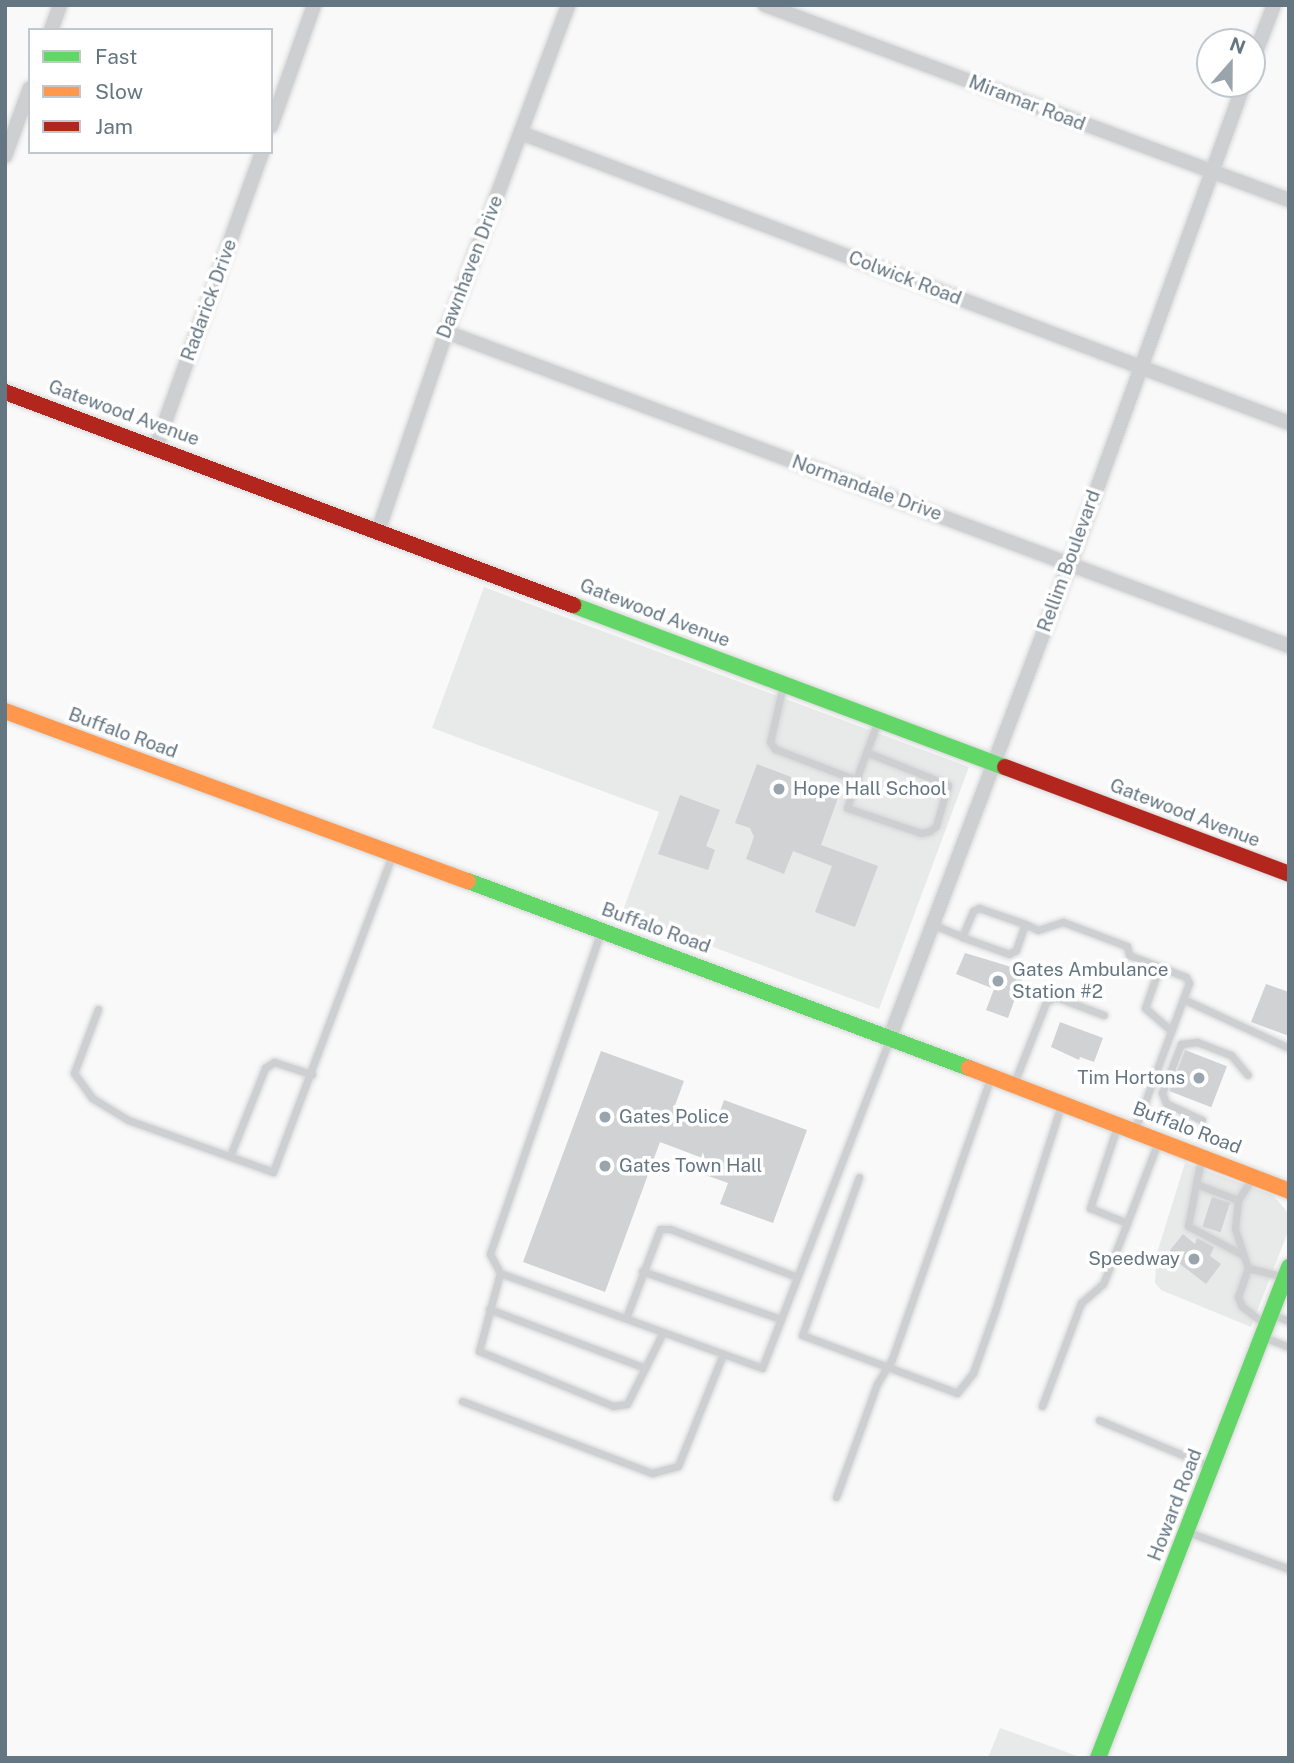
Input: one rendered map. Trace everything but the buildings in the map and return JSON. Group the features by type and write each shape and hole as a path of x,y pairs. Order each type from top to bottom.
{"main road":[{"name":"Gatewood Avenue","path":"5,392 1289,874"},
{"name":"Buffalo Road","path":"5,711 992,1075 1289,1191"},
{"name":"Howard Road","path":"1098,1758 1287,1272"}],"street":[{"path":"52,28 60,5"},
{"path":"273,120 314,5"},
{"name":"Dawnhaven Drive","path":"378,531 446,332 568,5"},
{"name":"Miramar Road","path":"765,5 1289,200"},
{"path":"1265,28 1274,5"},
{"path":"5,156 28,93"},
{"name":"Rellim Boulevard","path":"890,1037 991,762 1070,564 1139,366 1239,98"},
{"name":"Colwick Road","path":"521,133 1289,423"},
{"name":"Radarick Drive","path":"156,447 261,154"},
{"name":"Normandale Drive","path":"446,332 1289,646"}],"lane":[{"path":"783,684 770,742 775,749 856,780"},
{"path":"866,752 948,785 936,826 921,833 847,808 856,780 866,752 878,720"},
{"path":"98,1009 74,1073 92,1098 128,1120 274,1172 392,855"},
{"path":"962,937 973,911 979,908 1038,930 1063,922 1127,946 1129,955 1186,977 1189,983 1134,1129"},
{"path":"932,924 1009,954 1016,950 1025,924"},
{"path":"602,930 490,1254 500,1273 762,1367 890,1037"},
{"path":"1159,968 1145,1008 1171,1031"},
{"path":"1014,1084 1046,1002 1056,997 1104,1015"},
{"path":"1183,999 1289,1048"},
{"path":"1202,1120 1166,1102 1162,1093 1181,1044 1197,1042 1231,1055 1248,1075"},
{"path":"230,1156 265,1068 274,1062 312,1074"},
{"path":"836,1497 887,1367 992,1075"},
{"path":"859,1177 802,1335 957,1393 973,1373 1042,1171 1062,1102"},
{"path":"1118,1124 1090,1208 1127,1223"},
{"path":"1042,1406 1081,1303 1103,1283 1159,1139"},
{"path":"1203,1156 1188,1226 1243,1255"},
{"path":"1253,1177 1238,1200 1235,1229 1248,1268 1238,1297 1241,1306 1289,1347"},
{"path":"1196,1184 1238,1200"},
{"path":"626,1318 654,1235 670,1228 797,1277"},
{"path":"1248,1268 1287,1272"},
{"path":"642,1271 781,1318"},
{"path":"500,1273 477,1345 484,1357 613,1406 627,1404 663,1332"},
{"path":"489,1309 645,1368"},
{"path":"1266,1325 1289,1321"},
{"path":"462,1401 652,1473 678,1466 723,1354"},
{"path":"1099,1420 1212,1467"},
{"path":"1187,1532 1289,1569"}],"shaded area":[{"name":"Hope Hall School","path":"484,587 969,767 879,1009 622,913 659,812 432,728"},
{"path":"1185,1163 1273,1195 1289,1214 1289,1229 1251,1327 1161,1290 1155,1283 1157,1253"},
{"path":"1000,1728 1080,1757 988,1758"}],"traffic: fast":[{"path":"573,605 1005,767"},
{"path":"468,881 969,1068"},
{"path":"1098,1758 1289,1267"}],"traffic: slow":[{"path":"5,711 468,881"},
{"path":"969,1068 1289,1191"}],"traffic: jam":[{"path":"5,392 573,605"},
{"path":"1005,767 1289,874"}],"place":[{"name":"Hope Hall School","path":"779,789"},
{"name":"Gates Ambulance Station #2","path":"998,981"},
{"name":"Tim Hortons","path":"1199,1078"},
{"name":"Gates Police","path":"605,1117"},
{"name":"Gates Town Hall","path":"605,1166"},
{"name":"Speedway","path":"1194,1259"}]}
